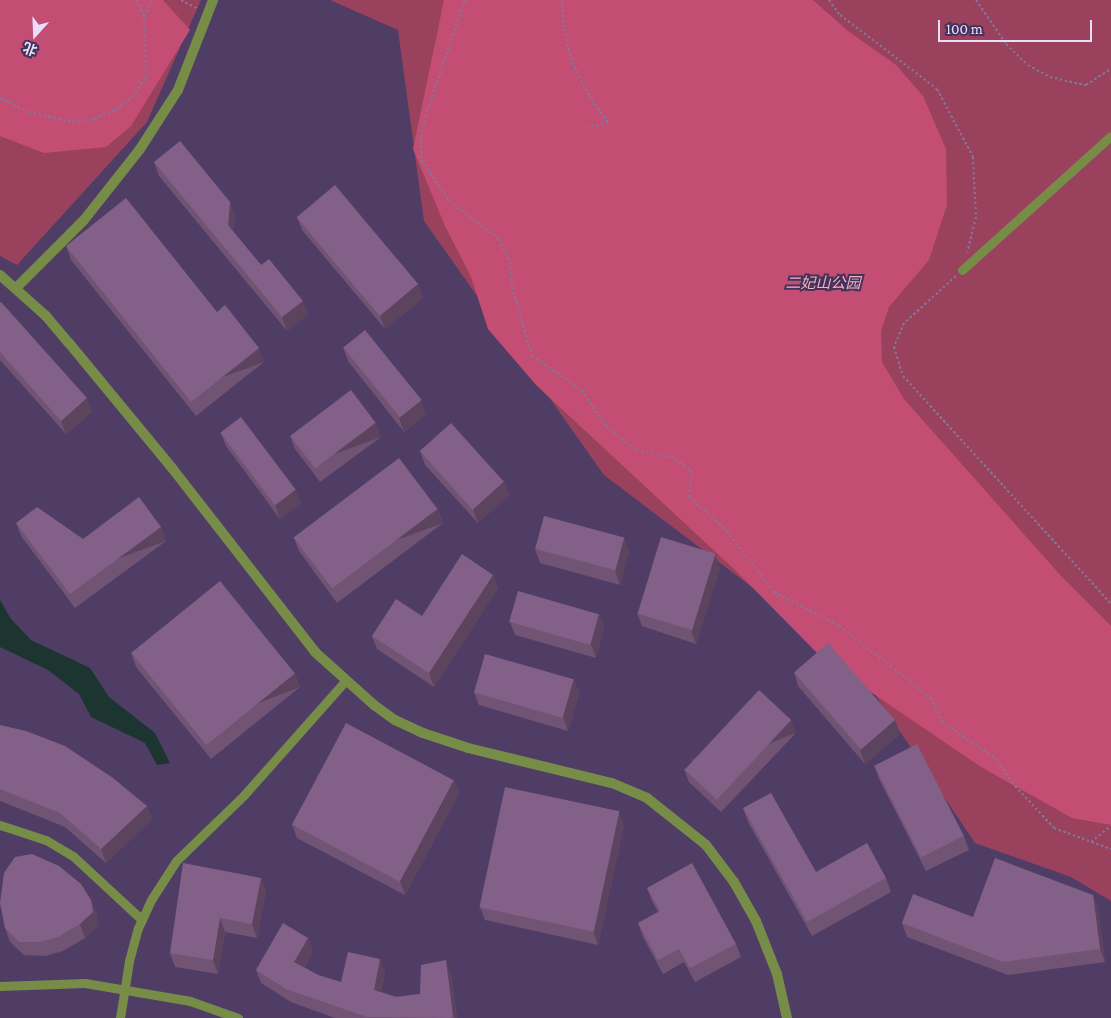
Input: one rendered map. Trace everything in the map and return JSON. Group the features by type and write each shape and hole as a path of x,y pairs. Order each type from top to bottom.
{"street":[{"path":"16,288 84,220 140,149 178,90 213,0"},
{"path":"962,270 1111,136"},
{"path":"0,275 46,316 315,652 395,720 423,733 468,748 612,783 647,798 673,816 706,845 734,882 756,921 777,974 787,1018"},
{"path":"120,1018 129,961 142,920 176,861 244,795 346,680"},
{"path":"0,825 46,840 73,856 142,920"},
{"path":"0,986 86,983 190,1001 238,1018"}],"path":[{"path":"0,98 29,112 72,122 94,119 116,109 133,97 146,77 144,17 137,0"},
{"path":"144,17 152,0"},
{"path":"181,0 208,13"},
{"path":"465,0 426,115 421,136 422,160 449,201 499,238 510,262 512,287 532,356 582,390 606,426 636,450 671,457 691,470 689,497 727,531 774,592 839,626 931,698 942,722 994,757 1015,786 1054,828 1111,849"},
{"path":"562,0 564,29 572,62 589,96 608,122 587,128"},
{"path":"829,0 840,15 937,88 972,157 976,217 966,253"},
{"path":"976,0 1006,44 1028,65 1050,77 1086,85 1111,69"},
{"path":"962,270 904,323 894,347 903,376 1111,604"},
{"path":"1092,842 1111,826"}],"green space":[{"path":"0,0 201,0 147,122 17,265 0,256"},
{"path":"0,0 163,0 190,30 131,126 106,147 44,153 0,136"},
{"name":"二妃山公园","path":"330,0 1111,0 1111,901 1071,877 975,843 856,666 604,475 424,221 398,30"},
{"name":"二妃山公园","path":"444,0 813,0 848,31 896,65 923,96 946,149 947,205 929,260 889,307 881,331 882,362 904,399 1062,577 1111,626 1111,825 1072,818 981,767 825,661 735,570 536,385 488,329 471,277 445,226 413,149"}],"shaded area":[{"path":"0,600 11,619 31,640 90,668 109,697 155,733 170,763 157,765 145,743 91,717 79,694 48,670 0,647"}],"building":[{"path":"180,141 230,202 228,225 261,265 269,259 303,301 282,317 154,162"},
{"path":"335,185 418,284 380,316 297,217"},
{"path":"126,198 217,312 225,305 259,348 191,402 66,246"},
{"path":"1,302 87,398 61,421 0,352"},
{"path":"365,330 422,400 400,418 343,348"},
{"path":"351,390 376,423 315,468 290,436"},
{"path":"241,417 296,490 275,505 220,433"},
{"path":"451,423 504,482 473,510 420,451"},
{"path":"399,458 438,509 332,589 294,537"},
{"path":"139,497 161,527 70,594 16,523 37,507 83,539"},
{"path":"544,516 624,537 615,570 535,549"},
{"path":"661,537 716,554 692,630 638,614"},
{"path":"462,554 493,575 429,673 372,636 396,599 422,616"},
{"path":"220,581 295,673 206,745 131,653"},
{"path":"518,591 599,614 590,645 509,622"},
{"path":"828,643 895,720 861,750 794,673"},
{"path":"485,654 573,679 562,718 474,692"},
{"path":"759,690 791,720 717,800 685,770"},
{"path":"346,723 454,780 400,882 292,825"},
{"path":"0,725 26,731 65,746 113,778 147,806 101,849 60,813 0,789"},
{"path":"917,744 964,836 921,858 874,766"},
{"path":"505,787 619,811 594,932 479,907"},
{"path":"771,793 816,872 867,843 886,878 807,922 743,808"},
{"path":"32,854 59,866 81,884 91,900 93,912 80,924 58,937 40,942 19,942 5,928 0,903 4,873 15,857"},
{"path":"995,858 1093,895 1100,949 1003,962 902,923 913,894 973,917"},
{"path":"183,863 261,878 252,924 220,918 213,960 170,953"},
{"path":"692,863 736,944 690,968 679,949 658,960 638,923 660,911 647,888"},
{"path":"283,923 308,938 294,962 318,975 341,982 348,952 380,959 374,990 396,997 420,994 421,965 446,960 453,1017 367,1017 286,989 256,970"}]}
